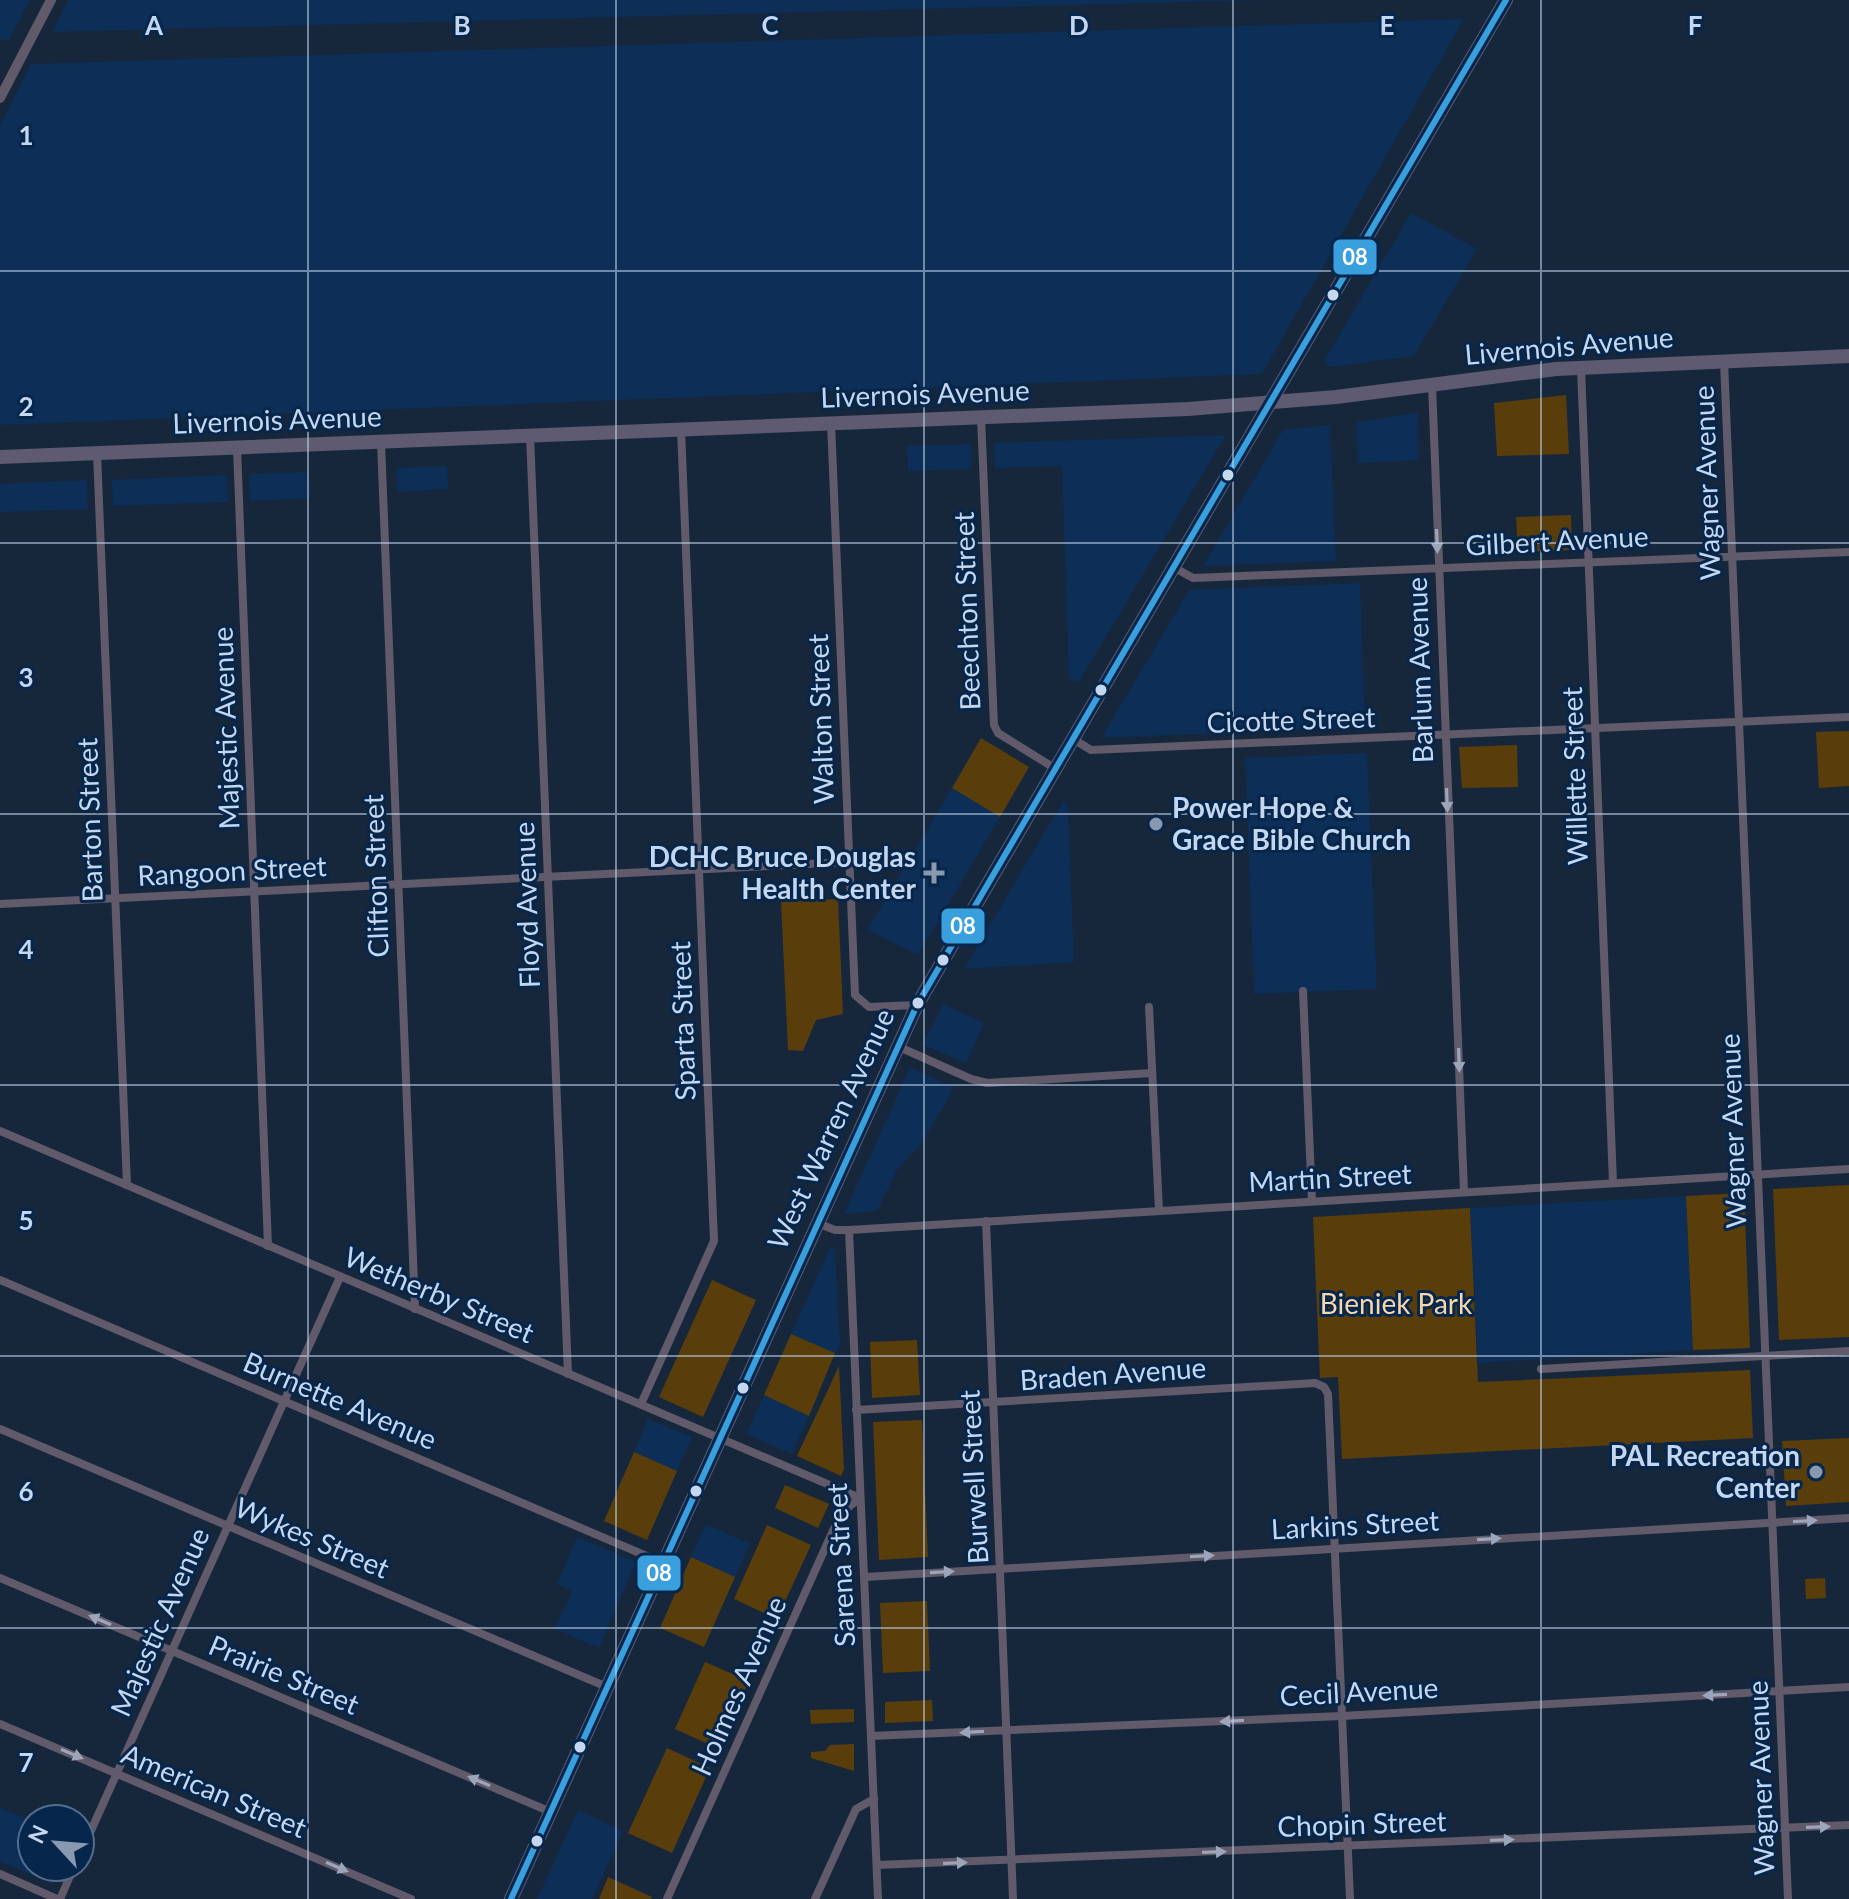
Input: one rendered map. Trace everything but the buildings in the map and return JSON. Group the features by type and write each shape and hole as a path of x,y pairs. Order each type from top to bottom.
{"main road":[{"name":"West Warren Avenue","path":"511,1899 917,1005 1506,0"},
{"name":"Livernois Avenue","path":"0,457 1271,403 1581,368 1849,356"}],"street":[{"path":"0,98 51,0"},
{"name":"Wagner Avenue","path":"1724,360 1788,1899"},
{"name":"Willette Street","path":"1581,368 1613,1183"},
{"name":"Barlum Avenue","path":"1432,385 1464,1192"},
{"name":"Beechton Street","path":"981,417 994,725 998,733 1056,769"},
{"name":"Walton Street","path":"831,423 855,995 869,1007 917,1005"},
{"name":"Sparta Street","path":"641,1404 714,1241 681,429"},
{"name":"Floyd Avenue","path":"530,435 568,1374"},
{"name":"Clifton Street","path":"381,442 415,1309"},
{"name":"Majestic Avenue","path":"237,448 268,1246"},
{"name":"Barton Street","path":"97,453 127,1185"},
{"name":"Gilbert Avenue","path":"1175,568 1193,578 1849,552"},
{"name":"Cicotte Street","path":"1073,739 1091,750 1849,717"},
{"name":"Rangoon Street","path":"0,904 254,894 398,883 849,862"},
{"path":"1303,991 1312,1201"},
{"path":"1149,1007 1159,1210"},
{"path":"896,1046 987,1083 1152,1073"},
{"name":"Wetherby Street","path":"0,1131 860,1498"},
{"name":"Martin Street","path":"816,1222 835,1230 849,1230 1849,1169"},
{"name":"Burwell Street","path":"986,1221 1013,1899"},
{"name":"Sarena Street","path":"849,1230 878,1899"},
{"name":"Majestic Avenue","path":"96,1819 340,1277"},
{"name":"Burnette Avenue","path":"0,1280 663,1563"},
{"path":"1541,1369 1849,1351"},
{"name":"Braden Avenue","path":"856,1410 1315,1383 1324,1387 1328,1394 1334,1548"},
{"name":"Wykes Street","path":"0,1429 607,1687"},
{"name":"Holmes Avenue","path":"667,1899 841,1513 860,1498"},
{"name":"Larkins Street","path":"865,1577 1849,1518"},
{"path":"1334,1548 1350,1899"},
{"name":"Prairie Street","path":"0,1578 551,1812"},
{"name":"Cecil Avenue","path":"871,1736 1342,1716 1849,1687"},
{"name":"American Street","path":"0,1724 411,1899"},
{"path":"815,1899 856,1809 874,1799"},
{"name":"Chopin Street","path":"877,1865 1849,1825"},
{"path":"0,1874 59,1899"}],"shaded area":[{"path":"0,0 30,0 9,40 0,40"},
{"path":"68,0 1259,0 52,32"},
{"path":"1464,19 1262,374 0,425 0,125 31,64"},
{"path":"1411,213 1477,249 1414,356 1330,367 1324,361"},
{"path":"1418,413 1419,460 1358,463 1356,422"},
{"path":"1330,425 1336,561 1203,566 1283,430"},
{"path":"1226,435 1079,682 1069,679 1062,466 995,468 994,443"},
{"path":"971,444 972,469 908,471 907,446"},
{"path":"447,466 448,489 397,492 396,468"},
{"path":"309,472 310,498 250,501 249,474"},
{"path":"227,475 228,502 113,506 112,480"},
{"path":"87,480 88,509 0,512 0,484"},
{"path":"1360,583 1365,727 1101,738 1189,590"},
{"path":"1367,753 1377,989 1254,994 1245,758"},
{"name":"DCHC Bruce Douglas Health Center","path":"952,788 1000,817 918,955 867,930"},
{"path":"1063,801 1068,807 1074,962 964,969"},
{"path":"943,1004 984,1023 966,1063 923,1045"},
{"path":"910,1067 953,1087 947,1101 921,1144 897,1170 877,1211 844,1214"},
{"path":"1686,1196 1693,1350 1478,1363 1470,1208"},
{"path":"830,1248 835,1248 840,1343 835,1353 791,1334"},
{"path":"764,1395 809,1416 792,1454 746,1434"},
{"path":"648,1419 692,1437 677,1471 634,1452"},
{"path":"706,1524 750,1544 735,1577 691,1557"},
{"path":"577,1537 636,1562 599,1648 555,1629 572,1591 557,1584"},
{"path":"0,1808 16,1814 16,1868 0,1861"},
{"path":"578,1810 623,1831 592,1899 537,1899"}],"green space":[{"path":"1566,395 1569,454 1497,456 1494,403"},
{"path":"1571,515 1572,550 1518,552 1516,517"},
{"path":"1849,731 1849,786 1819,788 1816,732"},
{"path":"981,738 1029,767 1000,817 952,788"},
{"path":"1517,745 1518,787 1462,788 1459,747"},
{"path":"838,899 843,1014 816,1020 803,1051 788,1050 781,902"},
{"path":"1849,1185 1849,1337 1779,1340 1773,1189"},
{"path":"1744,1193 1750,1348 1693,1350 1686,1196"},
{"name":"Bieniek Park","path":"1470,1208 1478,1382 1750,1370 1753,1438 1342,1459 1338,1377 1320,1378 1313,1217"},
{"path":"712,1280 756,1300 703,1417 659,1397"},
{"path":"791,1334 835,1353 809,1416 764,1395"},
{"path":"917,1340 920,1395 872,1398 870,1342"},
{"path":"839,1366 844,1469 841,1476 797,1456"},
{"path":"922,1420 928,1557 879,1560 873,1422"},
{"name":"PAL Recreation Center","path":"1849,1438 1849,1502 1786,1506 1782,1441"},
{"path":"634,1452 677,1471 647,1540 604,1521"},
{"path":"785,1485 829,1504 818,1528 775,1508"},
{"path":"767,1525 811,1545 777,1619 734,1599"},
{"path":"691,1557 735,1577 704,1647 660,1628"},
{"path":"1825,1578 1826,1598 1806,1599 1805,1579"},
{"path":"927,1601 930,1671 883,1673 880,1603"},
{"path":"705,1662 749,1681 719,1749 675,1729"},
{"path":"932,1700 933,1721 885,1723 885,1702"},
{"path":"854,1709 854,1722 811,1724 810,1710"},
{"path":"854,1744 854,1771 811,1758 811,1752 825,1751 830,1745"},
{"path":"667,1748 710,1768 672,1853 628,1833"},
{"path":"608,1877 652,1897 599,1899"}],"transit line":[{"name":"08","path":"511,1899 917,1005 1506,0"}],"place":[{"name":"Power Hope & Grace Bible Church","path":"1156,824"},
{"name":"DCHC Bruce Douglas Health Center","path":"934,873"},
{"name":"PAL Recreation Center","path":"1816,1472"}]}
